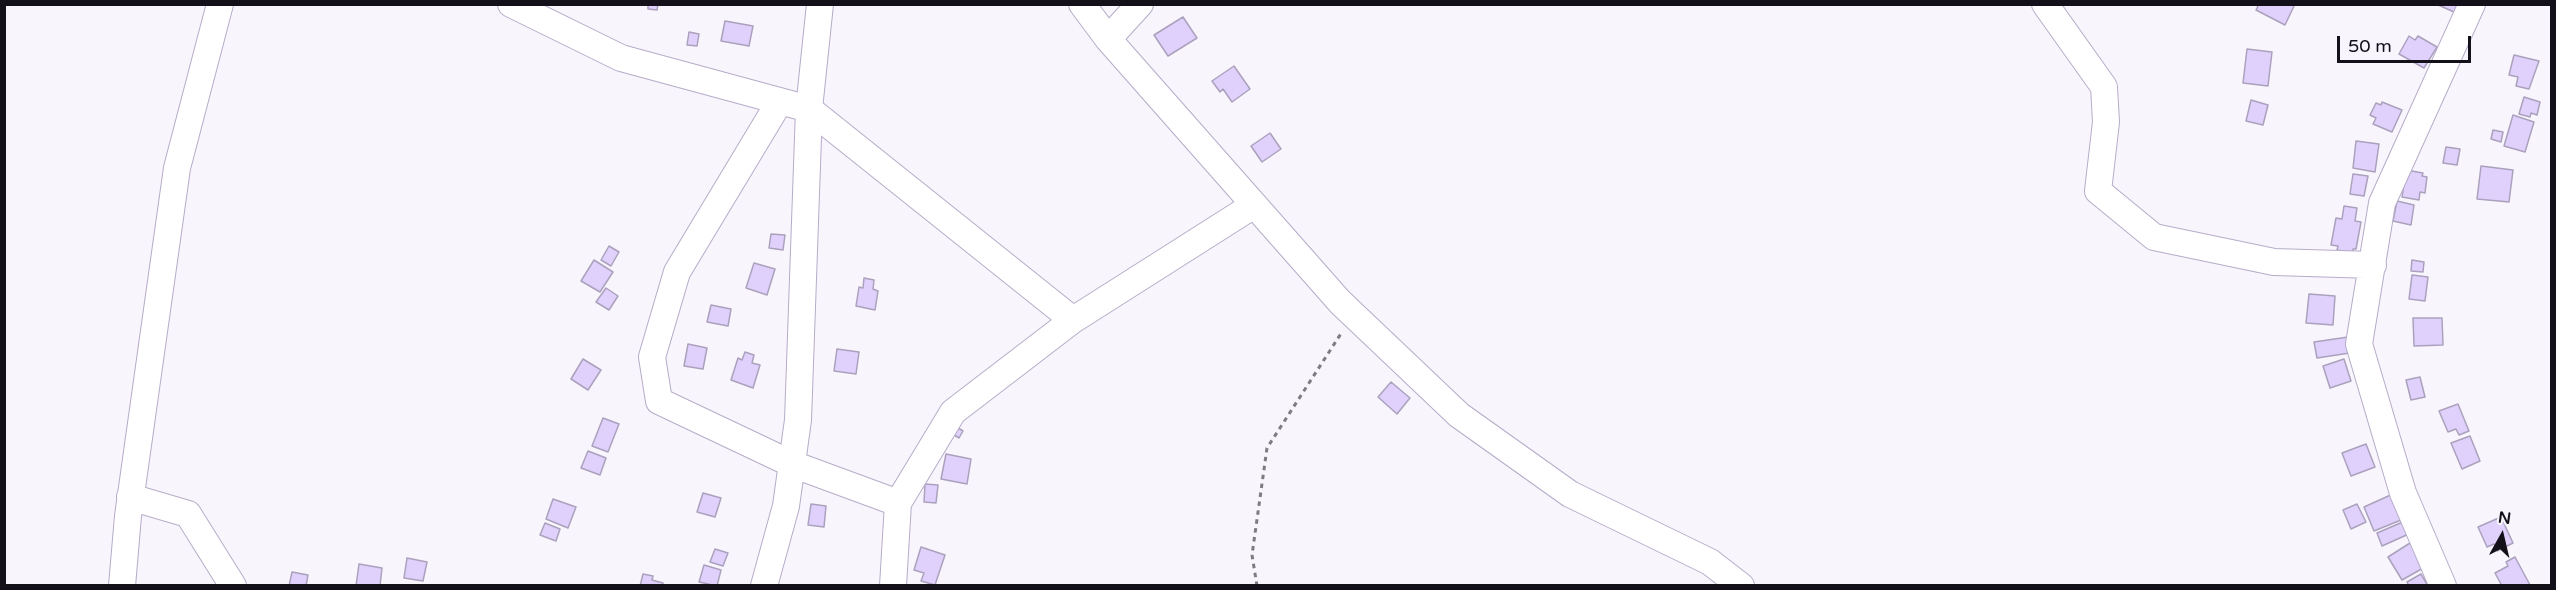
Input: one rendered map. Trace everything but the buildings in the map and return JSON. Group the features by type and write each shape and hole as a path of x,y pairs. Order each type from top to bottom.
{"street":[{"path":"122,585 130,497 177,168 220,4"},
{"path":"511,4 621,58 809,109 1073,320"},
{"path":"764,585 786,506 798,420 809,109 820,4"},
{"path":"1082,4 1108,39 1353,314 1459,416 1560,487 1710,562 1741,585"},
{"path":"1108,39 1140,4"},
{"path":"2045,4 2104,87 2106,122 2098,191 2154,237 2274,262 2373,265"},
{"path":"2443,585 2403,493 2359,344 2382,203 2472,4"},
{"path":"780,101 677,272 652,357 659,401 792,464 897,503"},
{"path":"893,585 897,503 953,412 1073,320 1254,205"},
{"path":"130,497 188,514 233,585"}],"path":[{"path":"1257,585 1252,555 1268,448 1353,314"}]}
